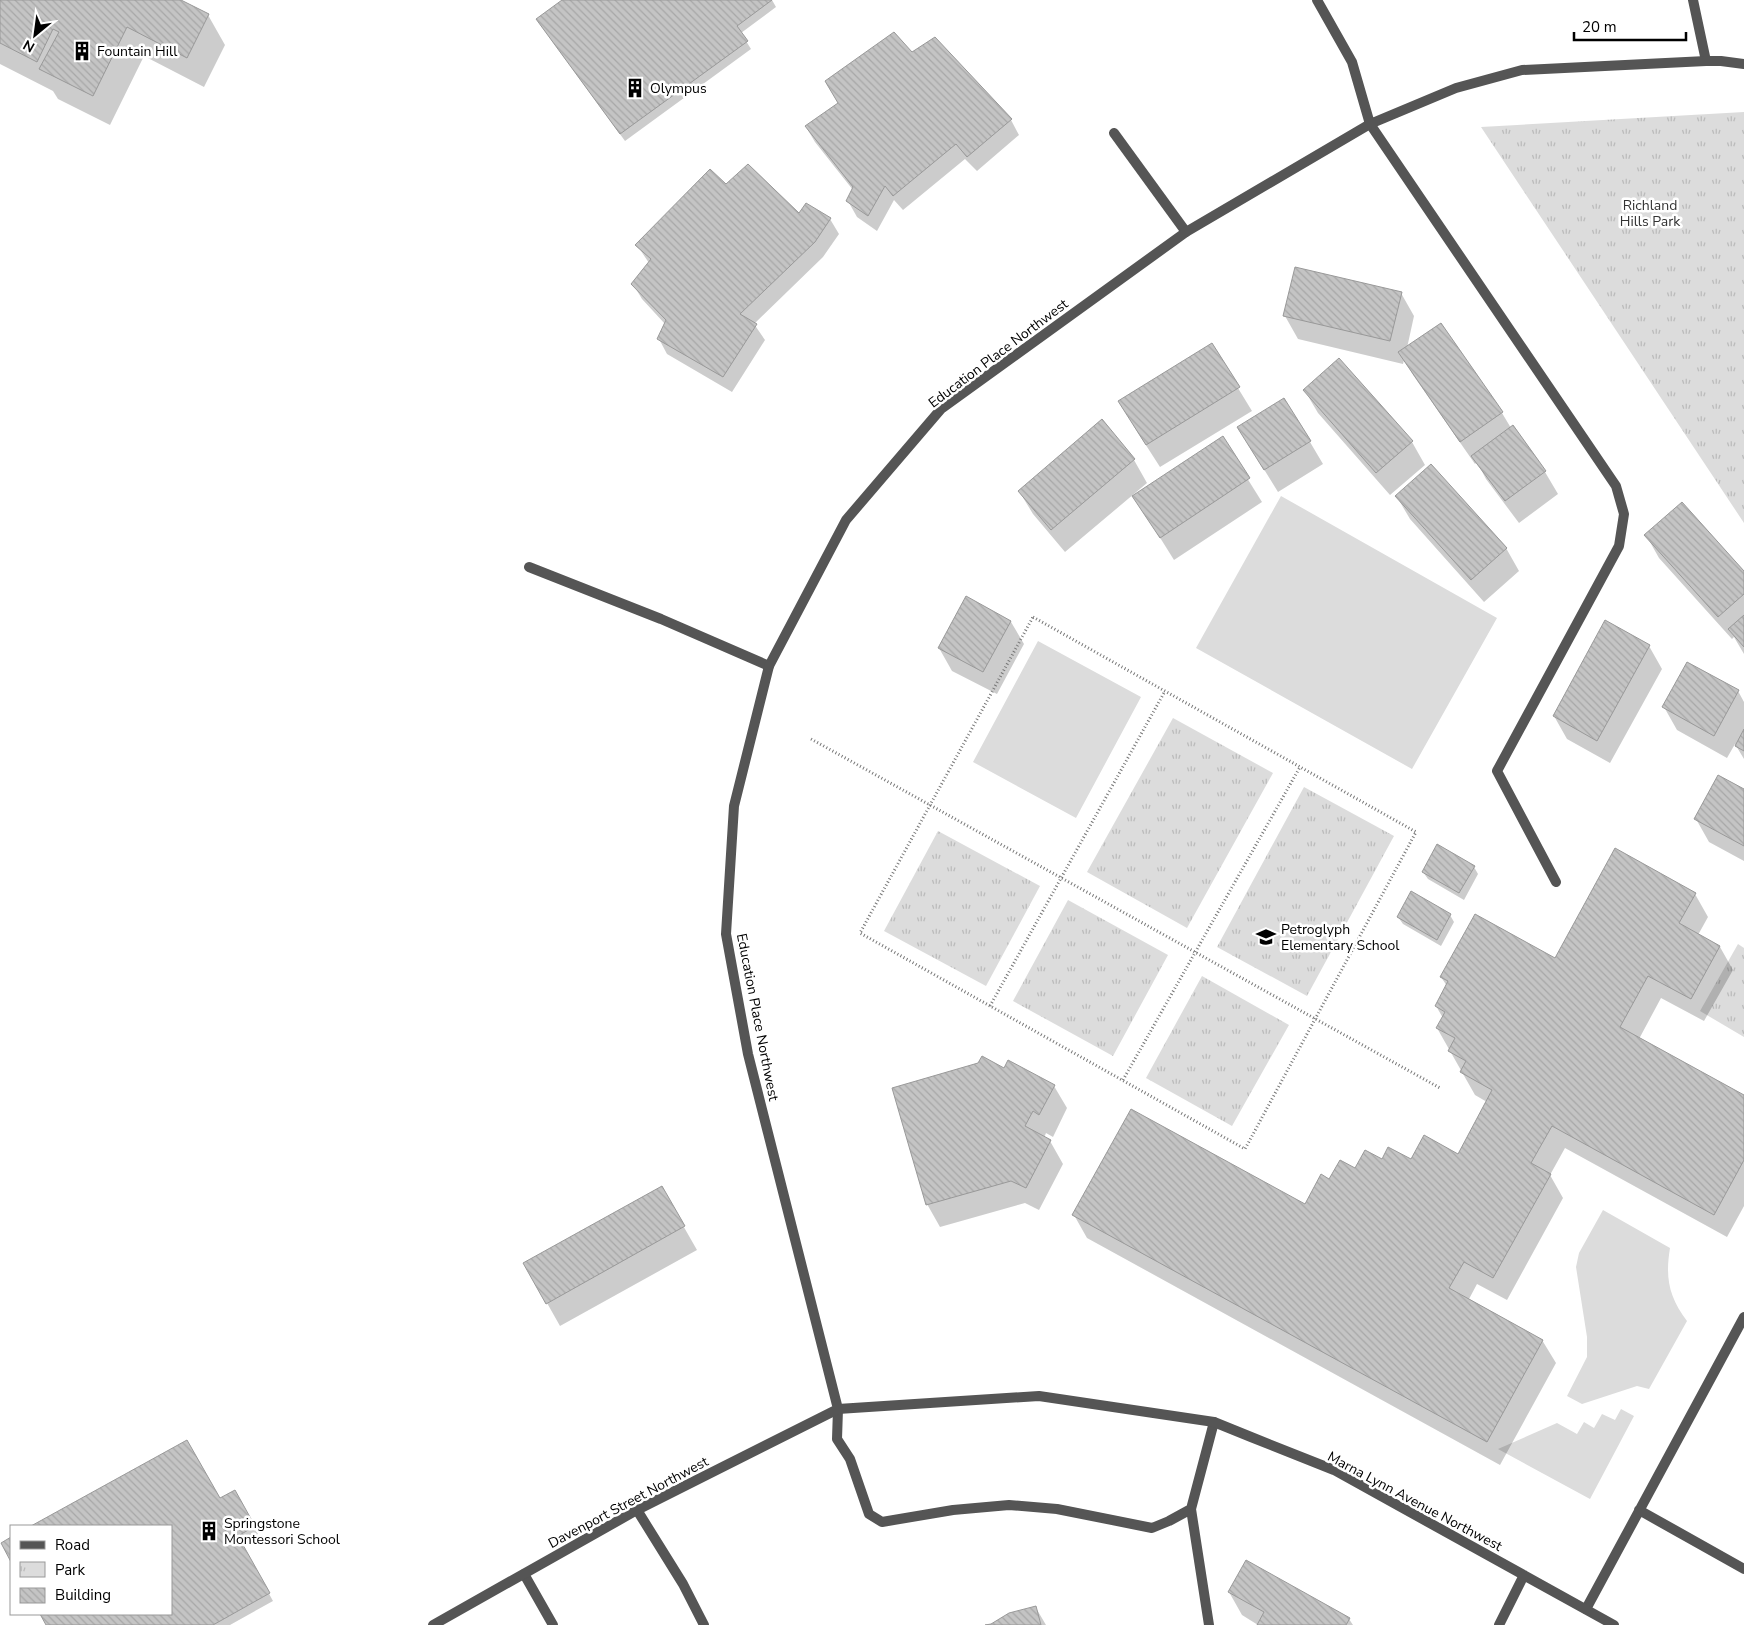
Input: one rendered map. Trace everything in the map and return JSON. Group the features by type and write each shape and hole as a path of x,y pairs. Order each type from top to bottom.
{"street":[{"path":"1317,0 1352,62 1370,124 1616,486 1624,514 1618,546 1497,771 1556,882"},
{"path":"1694,0 1706,61"},
{"name":"Education Place Northwest","path":"1191,1509 1152,1528 1057,1509 1009,1506 952,1510 882,1522 868,1514 850,1459 837,1439 838,1409 748,1054 726,934 734,806 769,666 846,520 941,409 1186,232 1370,124 1456,88 1522,70 1706,61 1744,64"},
{"path":"1114,133 1186,232"},
{"path":"529,567 661,619 769,666"},
{"path":"1586,1610 1744,1317"},
{"name":"Marna Lynn Avenue Northwest","path":"838,1409 1039,1396 1214,1422 1334,1470 1614,1625"},
{"name":"Davenport Street Northwest","path":"433,1625 637,1510 838,1409"},
{"path":"1209,1625 1191,1509 1214,1422"},
{"path":"637,1510 683,1584 704,1625"},
{"path":"1639,1510 1744,1569"},
{"path":"524,1574 553,1625"},
{"path":"1499,1625 1524,1575"}],"path":[{"path":"1033,617 1300,767 1416,832 1245,1149 860,933 1033,617"},
{"path":"990,1006 1165,692"},
{"path":"811,739 1440,1088"},
{"path":"1123,1080 1300,767"}],"green space":[{"name":"Richland Hills Park","path":"1744,112 1744,523 1481,127"},
{"path":"1281,496 1497,618 1412,769 1196,648"},
{"path":"1038,641 1141,697 1076,818 973,762"},
{"path":"1173,718 1273,773 1187,928 1087,872"},
{"path":"1304,787 1394,836 1307,996 1217,947"},
{"path":"938,831 1040,886 986,986 884,931"},
{"path":"1068,900 1168,955 1113,1056 1013,1001"},
{"path":"1738,944 1744,948 1744,1037 1700,1011"},
{"path":"1202,976 1289,1025 1232,1126 1146,1078"},
{"path":"1603,1210 1670,1248 1668,1278 1670,1287 1676,1304 1687,1321 1649,1389 1637,1386 1582,1404 1567,1396 1587,1357 1587,1337 1576,1267 1579,1253"},
{"path":"1621,1409 1634,1416 1590,1499 1498,1449 1557,1423 1577,1434 1584,1422 1594,1428 1602,1414 1615,1420"}],"building":[{"name":"Fountain Hill","path":"0,0 181,0 209,14 187,58 127,27 93,96 39,69 59,32 53,29 37,62 0,43"},
{"name":"Olympus","path":"562,0 772,0 737,26 748,41 620,134 536,19"},
{"path":"894,32 912,52 935,37 1012,119 967,157 956,144 893,196 885,186 868,216 846,201 853,187 805,126 838,103 825,81"},
{"path":"748,164 799,213 806,203 831,218 815,242 740,314 757,324 723,377 657,339 666,320 631,284 651,259 635,245 710,169 726,184"},
{"path":"1295,267 1402,292 1390,341 1283,316"},
{"path":"1441,323 1503,412 1460,442 1398,352"},
{"path":"1212,343 1240,387 1146,445 1118,401"},
{"path":"1339,358 1413,441 1376,473 1303,390"},
{"path":"1284,398 1311,441 1264,470 1237,427"},
{"path":"1102,419 1135,459 1051,530 1018,491"},
{"path":"1513,425 1546,471 1505,501 1471,456"},
{"path":"1223,436 1250,478 1160,538 1132,496"},
{"path":"1431,464 1507,548 1471,580 1395,496"},
{"path":"1682,502 1744,571 1744,594 1718,617 1644,535"},
{"path":"966,596 1011,621 983,672 938,648"},
{"path":"1744,615 1744,647 1728,629"},
{"path":"1605,620 1650,645 1597,741 1553,716"},
{"path":"1687,662 1739,690 1714,736 1662,707"},
{"path":"1744,729 1744,751 1735,746"},
{"path":"1718,775 1744,789 1744,846 1694,819"},
{"path":"1437,844 1475,866 1459,893 1422,872"},
{"path":"1615,848 1696,893 1679,923 1720,946 1691,999 1648,976 1620,1027 1744,1095 1744,1160 1714,1215 1552,1126 1531,1163 1551,1174 1493,1278 1464,1262 1449,1288 1543,1340 1487,1442 1072,1215 1131,1109 1305,1204 1321,1174 1329,1179 1340,1160 1355,1168 1365,1150 1382,1159 1388,1147 1411,1159 1424,1135 1458,1154 1492,1090 1460,1072 1466,1061 1448,1051 1455,1038 1436,1028 1445,1012 1435,1006 1448,981 1440,977 1475,914 1555,958"},
{"path":"1411,891 1451,914 1437,940 1397,917"},
{"path":"982,1056 1004,1068 1008,1060 1055,1085 1039,1115 1033,1111 1025,1126 1051,1140 1026,1188 1011,1181 926,1205 892,1088 978,1063"},
{"path":"662,1186 685,1226 546,1304 523,1263"},
{"name":"Springstone Montessori School","path":"187,1440 220,1498 235,1490 255,1526 238,1536 270,1593 213,1625 46,1625 41,1615 172,1615 172,1525 33,1525"},
{"path":"10,1538 10,1560 1,1543"},
{"path":"1246,1560 1350,1618 1346,1625 1257,1625 1264,1612 1228,1592"},
{"path":"1036,1606 1041,1625 985,1625 991,1624 1009,1613"}],"place":[{"name":"Fountain Hill","path":"82,51"},
{"name":"Olympus","path":"635,88"},
{"name":"Petroglyph Elementary School","path":"1266,937"},
{"name":"Springstone Montessori School","path":"209,1531"}]}
